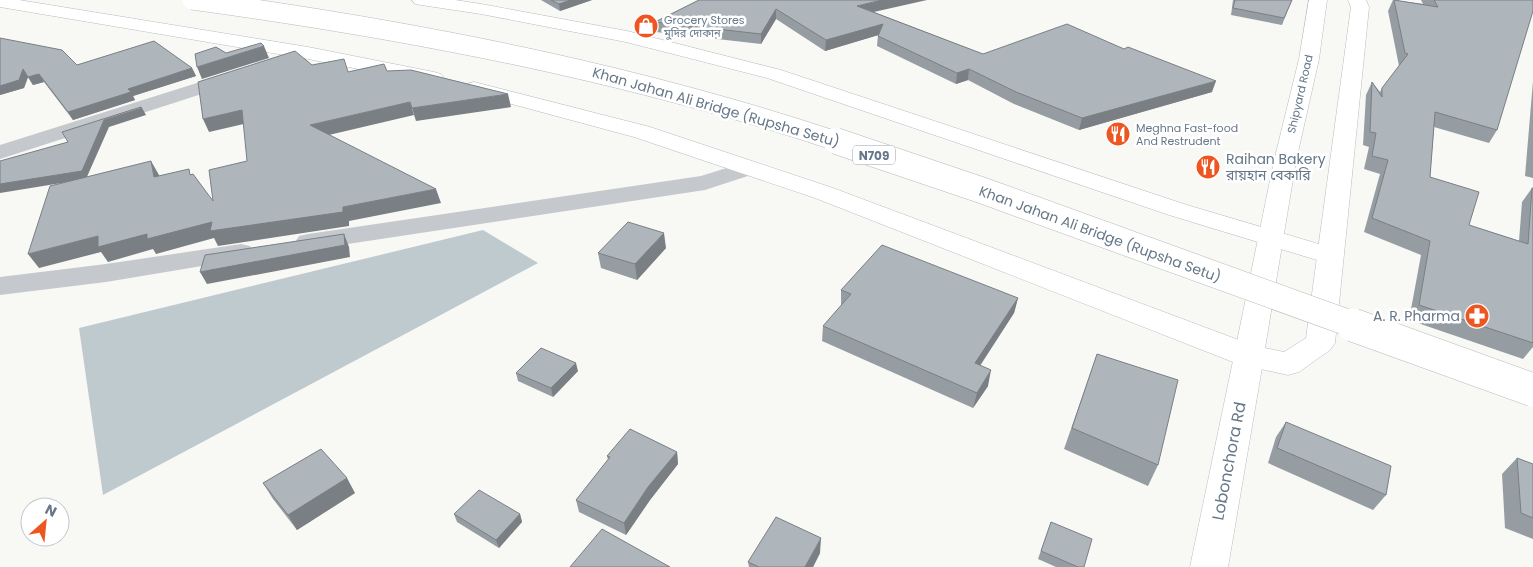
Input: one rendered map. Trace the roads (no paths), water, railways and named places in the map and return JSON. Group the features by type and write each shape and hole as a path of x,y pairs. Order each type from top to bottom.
{"main road":[{"name":"Khan Jahan Ali Bridge (Rupsha Setu)","path":"192,0 442,38 559,63 671,91 786,125 1004,199 1533,390"},
{"path":"421,0 481,9 628,37 774,74 1178,210 1272,228 1330,256"},
{"name":"Shipyard Road","path":"1249,356 1272,228 1309,59 1318,0"},
{"path":"0,2 308,53 435,78 642,132 824,193 1249,356 1288,364 1320,343 1360,8 1357,0"},
{"name":"Lobonchora Rd","path":"1209,567 1249,356"}],"street":[{"path":"0,152 308,53"},
{"path":"0,286 106,273 705,182 749,168"}],"place":[{"name":"Grocery Stores মুদির দোকান","path":"646,26"},
{"name":"Meghna Fast-food And Restrudent","path":"1118,134"},
{"name":"Raihan Bakery রায়হান বেকারি","path":"1208,167"},
{"name":"A. R. Pharma","path":"1477,316"}]}
